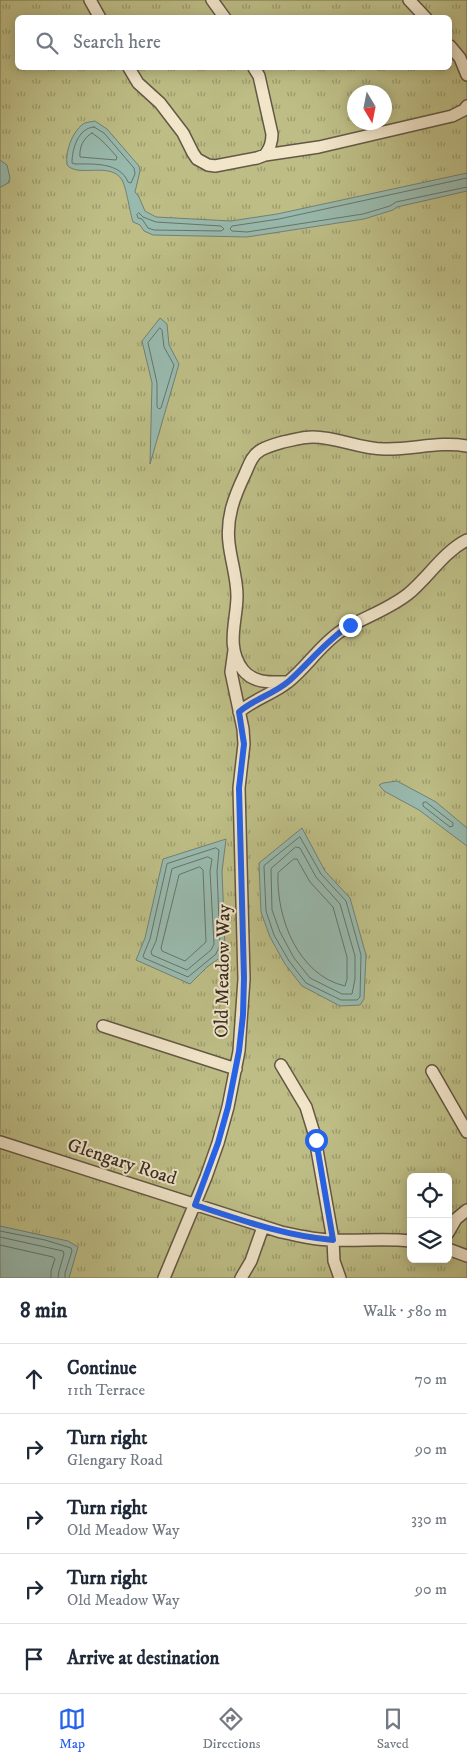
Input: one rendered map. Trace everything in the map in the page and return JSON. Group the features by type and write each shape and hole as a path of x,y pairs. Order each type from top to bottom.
{"street":[{"path":"90,0 98,15"},
{"path":"212,0 223,15"},
{"path":"409,0 423,15"},
{"path":"452,48 460,58 467,75"},
{"path":"130,70 138,83 160,103 183,133 198,159 208,165 215,166 264,155 319,146 452,116 464,110 467,106"},
{"path":"255,70 259,76 272,134 270,149 264,155"},
{"name":"Old Meadow Way","path":"288,682 262,682 249,676 238,662 232,638 237,582 229,544 229,514 234,496 254,456 259,450 296,439 312,437 371,449 394,449 439,444 467,446"},
{"path":"239,712 288,682 338,633 409,594 452,550 467,540"},
{"name":"Old Meadow Way","path":"164,1278 195,1205 218,1143 236,1070 243,1015 244,978 239,788 244,744 231,672 234,650"},
{"path":"103,1026 236,1070"},
{"path":"281,1065 306,1107 314,1134 333,1240 334,1261 340,1278"},
{"path":"432,1071 467,1132"},
{"name":"Glengary Road","path":"0,1142 264,1227 307,1238 407,1241"},
{"path":"452,1226 456,1219 467,1210"},
{"path":"241,1278 251,1261 264,1227"},
{"path":"452,1250 467,1256"}],"green space":[{"path":"0,0 467,0 467,1278 0,1278"}],"water":[{"path":"95,121 107,129 139,166 140,171 135,192 145,211 156,217 231,221 277,214 467,173 467,191 397,207 364,219 247,237 153,235 144,231 140,225 133,222 122,180 117,174 103,170 72,169 67,165 68,148 76,132 83,124"},
{"path":"0,160 7,165 10,178 8,183 1,187 0,186"},
{"path":"160,318 167,324 169,345 179,364 150,464 152,383 142,341"},
{"path":"397,781 436,802 467,828 467,846 419,810 384,791 379,785"},
{"path":"302,828 325,871 350,898 366,955 364,999 360,1005 340,1006 302,986 285,964 270,937 261,912 259,863"},
{"path":"226,839 222,871 225,946 221,957 207,967 190,984 136,960 145,938 163,859"},
{"path":"0,1226 68,1241 78,1247 69,1278 0,1278"}],"route":[{"path":"316,1140 333,1240 307,1238 281,1232 195,1205 218,1143 228,1107 236,1070 243,1015 244,978 239,788 244,744 239,712 288,682 326,644 350,625"}]}
